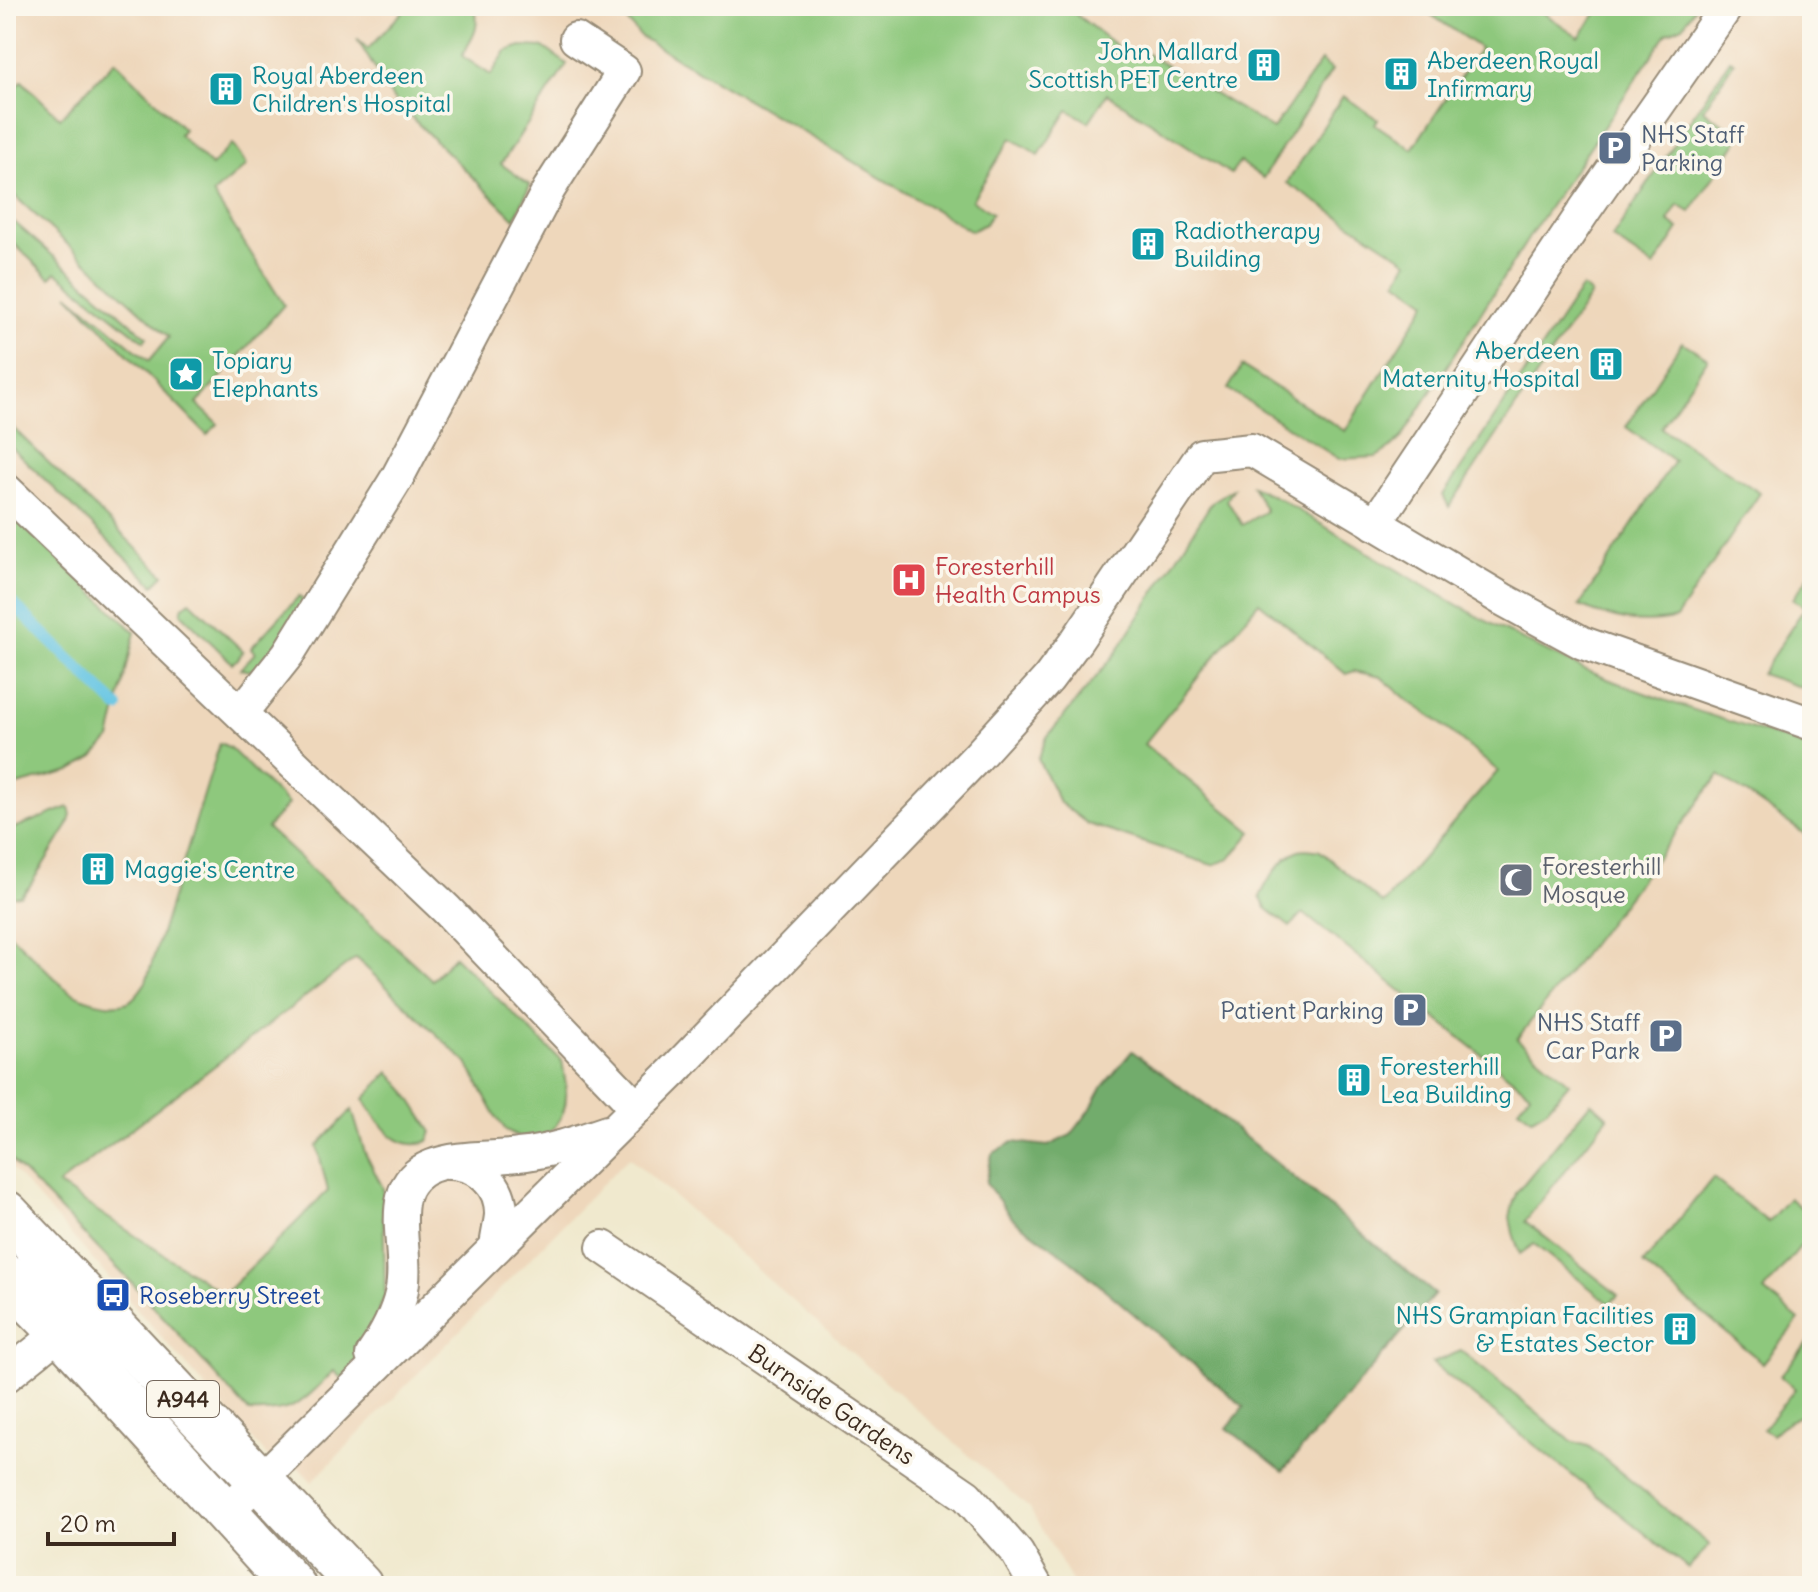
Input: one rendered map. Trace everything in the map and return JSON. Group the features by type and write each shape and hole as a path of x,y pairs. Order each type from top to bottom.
{"main road":[{"name":"A944","path":"6,1213 360,1586"},
{"name":"A944","path":"6,1276 293,1586"}],"street":[{"path":"1375,524 1586,208 1727,6"},
{"path":"241,713 288,654 397,478 549,189 624,71 576,39"},
{"path":"225,1511 260,1481 626,1119 977,757 1048,679 1202,455 1252,450 1502,599 1583,643 1812,724"},
{"path":"6,490 446,909 626,1119"},
{"path":"348,1393 386,1334 401,1293 404,1258 400,1204 405,1188 417,1173 468,1159 541,1152 568,1145 626,1119"},
{"path":"446,1163 463,1163 478,1169 489,1180 498,1196 501,1213 496,1247"},
{"name":"Burnside Gardens","path":"603,1247 967,1496 1017,1553 1036,1586"},
{"path":"6,1376 61,1332"}],"shaded area":[{"name":"Foresterhill Health Campus","path":"6,6 1812,6 1812,1586 1075,1586 1029,1508 629,1157 312,1482 287,1455 275,1465 6,1162"}],"green space":[{"path":"408,6 475,6 476,28 462,56 491,75 506,51 522,46 543,47 567,64 501,164 530,185 515,219 394,100 357,39 368,49"},
{"path":"620,6 1065,6 1126,53 1144,52 1273,129 1321,61 1332,70 1263,178 1240,162 1231,174 1107,94 1089,122 1068,110 1039,155 1011,138 972,200 992,213 985,224 971,231 641,37"},
{"path":"1426,6 1533,6 1579,37 1602,6 1696,6 1683,26 1667,33 1533,231 1402,437 1376,457 1339,459 1228,389 1242,366 1345,431 1427,302 1397,281 1408,261 1287,183 1343,96 1378,119 1375,124 1412,149 1480,48 1424,10"},
{"path":"1730,60 1734,62 1703,110 1741,136 1690,212 1678,205 1668,221 1679,229 1654,267 1612,238"},
{"path":"115,61 184,129 179,135 211,166 232,144 247,165 213,194 284,305 197,404 218,424 207,435 68,294 149,361 169,337 6,188 6,97 22,81 60,118"},
{"path":"6,215 147,337 144,341 56,272 50,278 6,236"},
{"path":"1582,287 1591,294 1449,507 1443,495"},
{"path":"1682,342 1708,358 1661,428 1760,493 1676,618 1639,622 1603,615 1579,606 1674,461 1626,427"},
{"path":"6,421 164,575 154,585 6,442"},
{"path":"1252,486 1278,498 1472,613 1552,654 1646,694 1812,748 1812,839 1719,775 1517,1039 1569,1083 1547,1109 1532,1118 1518,1108 1530,1093 1303,913 1290,927 1266,908 1260,897 1281,864 1293,853 1307,849 1320,851 1383,904 1498,771 1381,677 1354,671 1346,674 1259,602 1144,744 1252,832 1230,859 1212,865 1088,824 1059,802 1038,759 1047,737 1116,653 1212,502 1233,489 1227,500 1242,525 1266,511"},
{"path":"6,510 135,632 110,739 94,757 70,771 6,788"},
{"path":"1812,571 1812,691 1761,674 1805,607 1793,599"},
{"path":"299,596 306,603 261,666 251,671 240,669 255,653 251,648"},
{"path":"190,601 243,651 238,659 232,663 181,613 183,606"},
{"path":"220,743 229,747 288,804 267,828 432,980 454,956 562,1061 566,1086 566,1102 561,1118 541,1138 521,1138 506,1130 467,1063 356,958 58,1185 224,1294 328,1191 317,1146 352,1110 365,1153 383,1188 385,1296 361,1354 342,1379 334,1371 298,1404 278,1411 249,1412 136,1287 6,1155 6,930 64,987 78,995 94,1002 112,1004 128,1002 133,998 146,982"},
{"path":"69,807 71,815 68,825 29,887 20,896 6,893 6,831"},
{"path":"1132,1051 1217,1114 1435,1294 1283,1471 1227,1428 1244,1407 1071,1261 1012,1218 986,1183 992,1154 1013,1142 1048,1146 1071,1135 1103,1086"},
{"path":"389,1072 405,1090 432,1132 428,1141 407,1144 398,1140 382,1126 364,1099"},
{"path":"1591,1102 1608,1117 1525,1221 1618,1295 1610,1304 1534,1244 1520,1254 1510,1217 1516,1193"},
{"path":"1713,1178 1768,1222 1789,1198 1812,1216 1812,1232 1764,1291 1799,1320 1763,1363 1643,1264"},
{"path":"1812,1338 1812,1413 1790,1421 1772,1435 1763,1429 1795,1389 1780,1376"},
{"path":"1461,1351 1571,1441 1588,1446 1710,1545 1688,1568 1432,1363"}],"waterway":[{"path":"6,597 118,707"}],"place":[{"name":"John Mallard Scottish PET Centre","path":"1264,65"},
{"name":"Aberdeen Royal Infirmary","path":"1401,74"},
{"name":"Royal Aberdeen Children's Hospital","path":"226,89"},
{"name":"NHS Staff Parking","path":"1615,148"},
{"name":"Radiotherapy Building","path":"1148,244"},
{"name":"Aberdeen Maternity Hospital","path":"1606,364"},
{"name":"Topiary Elephants","path":"186,374"},
{"name":"Foresterhill Health Campus","path":"909,580"},
{"name":"Maggie's Centre","path":"98,869"},
{"name":"Foresterhill Mosque","path":"1516,880"},
{"name":"Patient Parking","path":"1410,1010"},
{"name":"NHS Staff Car Park","path":"1666,1036"},
{"name":"Foresterhill Lea Building","path":"1354,1080"},
{"name":"Roseberry Street","path":"113,1295"},
{"name":"NHS Grampian Facilities & Estates Sector","path":"1680,1329"}]}
